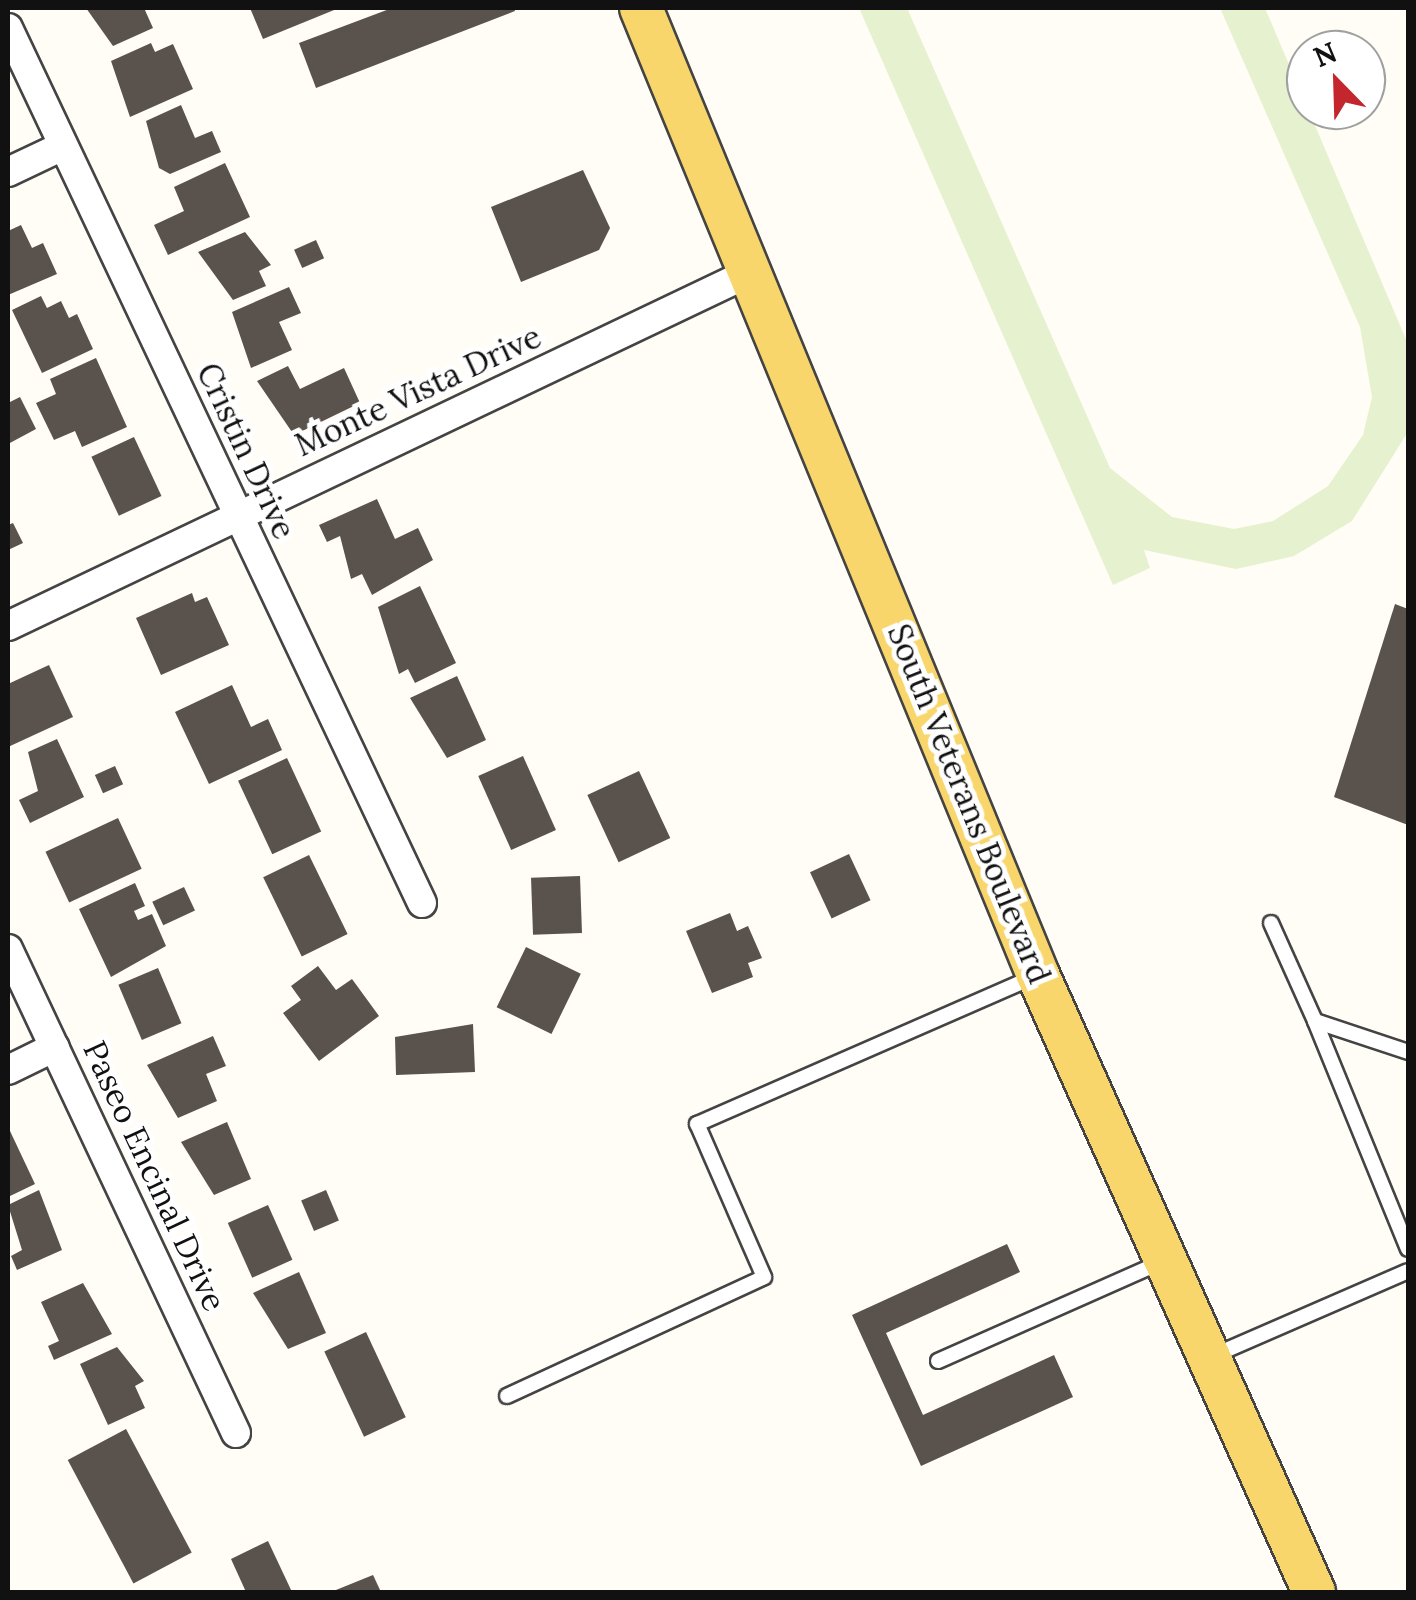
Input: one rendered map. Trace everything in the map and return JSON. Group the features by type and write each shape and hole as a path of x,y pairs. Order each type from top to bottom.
{"main road":[{"name":"South Veterans Boulevard","path":"641,8 1038,975 1314,1592"}],"street":[{"name":"Cristin Drive","path":"8,28 422,903"},
{"path":"8,172 63,146"},
{"name":"Monte Vista Drive","path":"8,626 751,272"},
{"name":"Paseo Encinal Drive","path":"8,948 236,1433"},
{"path":"8,1070 54,1047"}],"lane":[{"path":"1271,923 1408,1249"},
{"path":"507,1396 764,1277 697,1124 1038,975"},
{"path":"1315,1020 1408,1052"},
{"path":"938,1361 1166,1260"},
{"path":"1210,1358 1408,1271"}],"green space":[{"path":"859,8 907,8 1110,468 1172,517 1234,529 1273,521 1328,486 1363,435 1372,397 1360,327 1220,8 1265,8 1286,57 1286,130 1317,130 1408,344 1406,435 1352,521 1294,556 1236,569 1144,550 1150,568 1113,585"}],"building":[{"path":"86,8 144,8 153,28 113,46"},
{"path":"250,8 339,8 263,39"},
{"path":"392,8 515,11 316,88 299,43"},
{"path":"151,43 155,52 173,44 193,89 130,117 111,61"},
{"path":"181,105 195,138 212,131 221,152 170,174 159,168 146,121"},
{"path":"225,163 250,217 168,255 154,225 184,211 174,187"},
{"path":"583,170 610,228 599,250 521,282 491,207"},
{"path":"21,225 32,248 43,243 57,274 8,295 8,231"},
{"path":"245,232 271,265 259,271 266,286 233,300 198,252"},
{"path":"316,240 324,258 302,268 294,250"},
{"path":"289,287 301,313 279,322 292,350 251,368 232,312"},
{"path":"41,296 47,308 61,301 69,318 77,314 93,349 42,373 12,310"},
{"path":"96,358 127,427 82,447 75,431 54,440 36,403 56,394 50,379"},
{"path":"288,366 300,389 344,368 360,403 294,435 257,381"},
{"path":"20,397 36,429 8,444 8,403"},
{"path":"134,437 161,496 119,516 91,457"},
{"path":"377,499 395,539 418,528 433,560 372,595 362,574 351,579 340,536 327,542 319,525"},
{"path":"13,523 23,543 8,550 8,525"},
{"path":"420,586 456,663 415,683 408,669 399,674 378,607"},
{"path":"192,593 195,602 207,597 229,645 161,675 136,618"},
{"path":"1395,604 1408,609 1408,825 1334,797"},
{"path":"49,665 73,717 8,747 8,684"},
{"path":"457,676 486,740 447,758 410,698"},
{"path":"232,685 251,727 268,719 282,750 209,784 175,712"},
{"path":"57,739 84,797 30,823 19,800 38,791 28,752"},
{"path":"523,756 556,830 511,850 478,776"},
{"path":"287,758 321,831 272,854 238,781"},
{"path":"115,766 123,784 103,793 95,775"},
{"path":"639,771 670,838 619,862 587,795"},
{"path":"118,818 142,869 69,903 45,852"},
{"path":"849,854 871,900 832,918 810,872"},
{"path":"309,855 348,934 302,956 263,877"},
{"path":"580,876 582,933 533,935 531,878"},
{"path":"135,883 145,906 134,911 138,920 152,914 166,946 111,977 79,909"},
{"path":"184,887 195,911 163,925 152,902"},
{"path":"730,913 737,931 748,926 762,958 748,963 753,977 712,993 686,931"},
{"path":"526,947 581,974 551,1034 497,1007"},
{"path":"318,966 336,990 352,979 379,1016 319,1061 283,1013 301,1000 291,986"},
{"path":"158,968 181,1023 142,1040 118,985"},
{"path":"473,1024 475,1072 396,1075 395,1037"},
{"path":"213,1036 226,1066 206,1074 217,1101 178,1118 147,1065"},
{"path":"227,1122 251,1179 214,1195 181,1142"},
{"path":"8,1132 35,1184 8,1197"},
{"path":"39,1190 62,1250 17,1270 11,1256 22,1250 8,1205"},
{"path":"326,1190 339,1220 314,1231 301,1201"},
{"path":"268,1205 292,1260 252,1278 228,1223"},
{"path":"1007,1244 1020,1272 886,1333 923,1415 1054,1355 1073,1397 921,1466 852,1315"},
{"path":"299,1272 326,1333 288,1349 253,1293"},
{"path":"83,1283 112,1334 54,1360 48,1346 59,1341 41,1302"},
{"path":"366,1332 406,1417 364,1437 324,1351"},
{"path":"117,1347 144,1381 135,1386 145,1408 108,1425 80,1364"},
{"path":"126,1429 192,1553 133,1584 68,1460"},
{"path":"268,1541 292,1592 246,1592 231,1559"},
{"path":"373,1575 381,1592 331,1592"}]}
